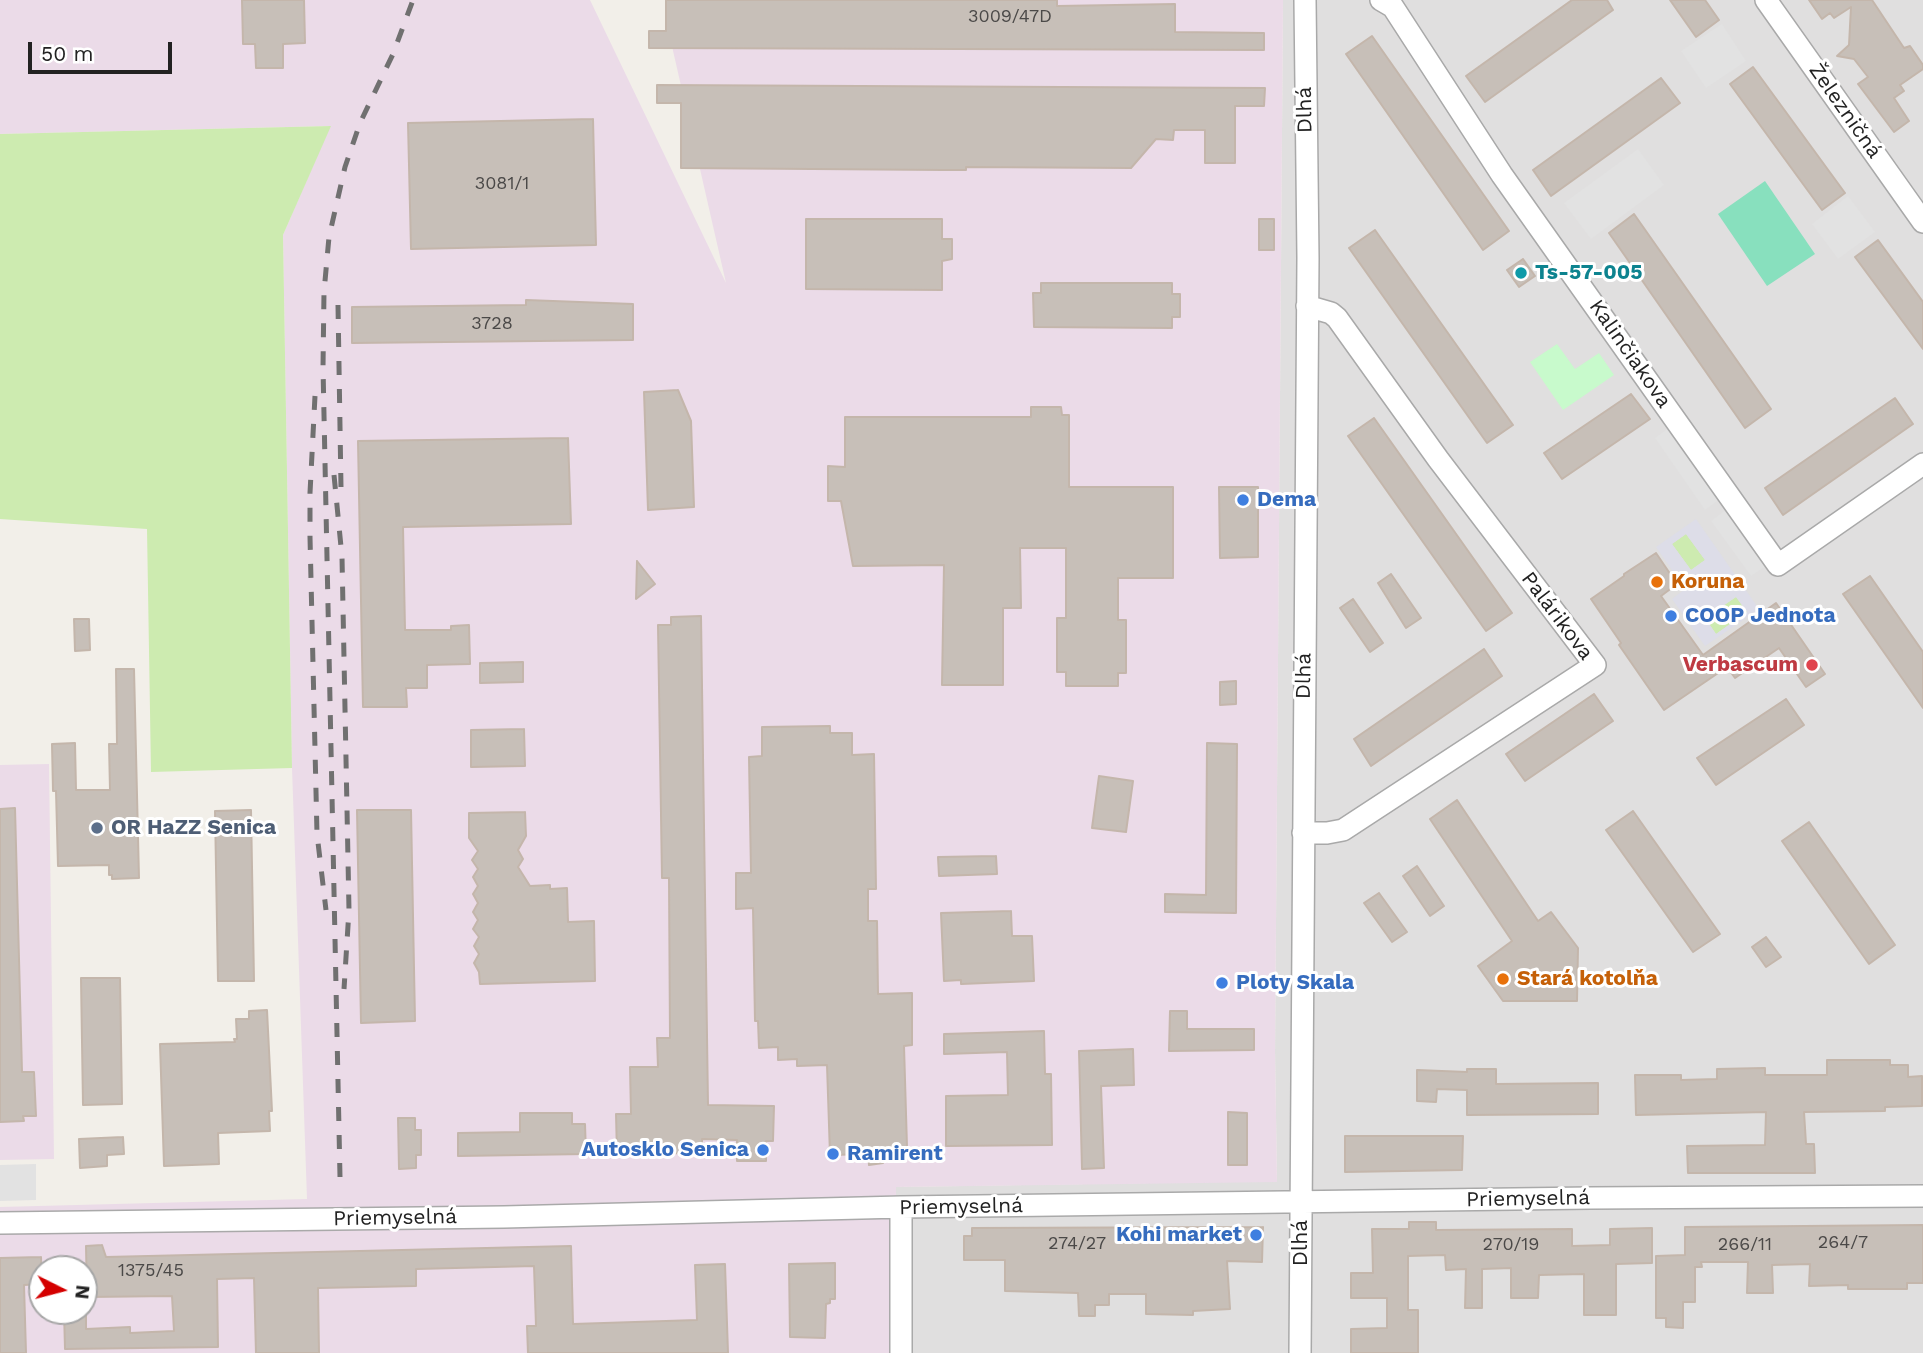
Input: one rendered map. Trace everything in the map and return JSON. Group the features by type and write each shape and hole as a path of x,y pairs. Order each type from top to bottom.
{"street":[{"name":"Dlhá","path":"1300,1353 1307,306 1305,0"},
{"name":"Kalinčiakova","path":"1381,0 1393,8 1502,175 1778,565 1923,464"},
{"name":"Železničná","path":"1766,0 1923,222"},
{"name":"Palárikova","path":"1303,833 1343,830 1595,665 1438,459 1337,318 1331,313 1307,306"},
{"name":"Priemyselná","path":"0,1223 505,1217 901,1207 1923,1196"},
{"path":"901,1207 901,1353"}],"shaded area":[{"path":"0,0 590,0 726,283 666,20 666,0 1283,0 1275,1052 1277,1182 896,1187 895,1353 0,1353 0,1207 307,1199 292,768 283,235 330,126 0,134"},
{"path":"1283,0 1923,0 1923,1353 895,1353 896,1187 1277,1181 1275,1052"},
{"path":"1722,24 1746,61 1706,88 1681,51"},
{"path":"1638,149 1664,185 1591,239 1564,203"},
{"path":"1848,196 1875,232 1838,259 1812,224"},
{"path":"1678,421 1728,493 1705,510 1655,438"},
{"path":"1735,503 1775,560 1751,576 1711,521"},
{"path":"1696,519 1759,609 1705,646 1672,599 1685,589 1656,547","holes":["1686,534 1705,560 1691,570 1672,544","1736,597 1747,612 1716,634 1705,618"]},
{"path":"49,764 54,1159 0,1160 0,765"},
{"path":"36,1164 36,1200 0,1201 0,1165"}],"green space":[{"path":"331,126 283,235 292,768 151,772 147,529 0,519 0,134"},
{"path":"1765,181 1815,254 1767,286 1718,214"},
{"path":"1557,344 1575,369 1599,353 1614,375 1563,410 1530,362"},
{"path":"1686,534 1705,560 1691,570 1672,544"},
{"path":"1736,597 1747,612 1716,634 1705,618"}],"building":[{"path":"242,0 304,0 305,43 283,44 283,68 256,68 255,44 243,44"},
{"path":"666,0 1057,0 1057,6 1175,4 1175,32 1264,33 1264,50 649,48 649,31 666,31"},
{"path":"1572,0 1607,0 1613,10 1485,102 1466,76"},
{"path":"1670,0 1705,0 1719,20 1696,37"},
{"path":"1809,0 1872,0 1904,48 1910,46 1923,65 1923,69 1900,85 1904,91 1894,98 1909,121 1894,132 1858,84 1868,77 1854,59 1837,56 1849,45 1851,7 1834,18 1830,13 1822,19"},
{"path":"1372,36 1509,231 1483,250 1346,54"},
{"path":"1753,67 1845,193 1822,210 1730,84"},
{"path":"1661,78 1680,103 1551,196 1533,170"},
{"path":"657,85 1265,88 1264,106 1235,106 1235,163 1205,163 1205,130 1174,130 1173,140 1156,139 1131,168 966,167 966,170 943,170 681,168 681,103 657,103"},
{"path":"593,119 596,245 411,249 408,123"},
{"path":"1634,214 1771,409 1745,428 1609,233"},
{"path":"806,219 942,219 942,239 952,239 952,259 942,261 942,290 806,289"},
{"path":"1259,219 1274,219 1274,250 1259,250"},
{"path":"1375,230 1513,425 1487,443 1349,248"},
{"path":"1878,240 1923,302 1923,349 1855,257"},
{"name":"Ts-57-005","path":"1523,259 1535,276 1519,287 1507,270"},
{"path":"1041,283 1172,283 1172,294 1180,294 1180,317 1172,317 1172,328 1034,327 1033,293 1041,293"},
{"path":"526,300 633,304 633,340 352,343 352,307 526,305"},
{"path":"678,390 691,421 694,507 648,510 644,392"},
{"path":"1631,394 1650,419 1562,479 1544,453"},
{"path":"1895,398 1913,424 1783,515 1765,488"},
{"path":"1031,407 1061,407 1062,415 1069,415 1069,487 1173,487 1173,578 1118,578 1118,620 1126,620 1126,673 1118,673 1118,686 1066,686 1066,672 1057,672 1057,618 1066,618 1066,548 1020,548 1021,608 1003,608 1003,685 942,685 944,565 853,566 841,501 828,501 828,466 845,467 845,417 1031,417"},
{"path":"1374,418 1512,613 1486,631 1348,436"},
{"path":"568,438 571,524 403,527 405,630 451,630 451,626 469,625 470,664 427,665 427,688 406,688 407,707 363,707 358,441"},
{"path":"1219,487 1258,487 1258,557 1220,558"},
{"path":"1656,553 1677,584 1661,596 1703,655 1776,603 1825,674 1806,687 1779,648 1735,678 1727,667 1664,710 1591,599"},
{"path":"637,561 655,584 636,599"},
{"path":"1391,574 1421,618 1406,628 1378,583"},
{"path":"1870,576 1923,652 1923,708 1843,594"},
{"path":"1353,599 1383,643 1370,652 1340,608"},
{"path":"701,616 708,1105 774,1106 773,1141 766,1141 766,1161 737,1161 737,1140 702,1139 702,1153 617,1154 616,1114 631,1114 630,1067 658,1067 657,1038 670,1038 669,878 662,878 658,625 671,625 671,617"},
{"path":"74,619 89,619 90,650 75,651"},
{"path":"1484,649 1502,676 1371,766 1354,739"},
{"path":"523,662 523,682 480,683 480,663"},
{"name":"OR HaZZ Senica","path":"116,669 134,669 139,878 112,879 109,865 58,866 52,744 75,743 76,790 110,790 109,744 117,744"},
{"path":"1236,681 1236,704 1220,705 1220,682"},
{"path":"1594,694 1613,721 1525,781 1506,754"},
{"path":"1786,699 1804,725 1716,785 1697,758"},
{"path":"830,726 830,733 852,733 852,755 874,754 876,889 868,889 868,921 877,921 878,994 912,993 912,1045 904,1046 907,1147 882,1148 883,1163 869,1165 868,1154 830,1155 827,1065 797,1066 797,1059 778,1060 778,1047 759,1048 758,1021 755,1021 753,908 736,909 736,873 751,873 749,757 762,756 762,727"},
{"path":"524,729 525,766 471,767 471,730"},
{"path":"1207,743 1237,744 1236,913 1165,912 1165,894 1206,895"},
{"path":"1099,776 1133,781 1126,832 1092,828"},
{"path":"1457,800 1538,921 1551,912 1578,948 1577,1001 1503,1001 1478,966 1512,941 1430,819"},
{"path":"15,808 22,1072 34,1072 36,1116 23,1116 24,1121 0,1122 0,809"},
{"path":"251,810 254,981 218,981 215,811"},
{"path":"357,810 411,810 415,1021 361,1023"},
{"path":"1633,811 1720,934 1693,952 1606,830"},
{"path":"525,812 526,836 518,850 523,859 518,867 530,886 567,888 568,922 594,921 595,981 480,984 479,972 474,963 479,954 474,946 479,937 473,929 478,920 473,912 478,903 473,894 478,886 473,877 478,869 472,860 478,851 469,838 469,813"},
{"path":"1809,822 1895,945 1869,964 1782,841"},
{"path":"996,856 997,874 939,876 938,857"},
{"path":"1417,866 1444,906 1430,916 1403,876"},
{"path":"1379,893 1407,932 1392,942 1364,903"},
{"path":"1011,911 1012,936 1032,936 1034,981 961,984 961,980 944,981 941,913"},
{"path":"1766,937 1781,957 1766,967 1752,947"},
{"path":"81,978 120,978 122,1104 83,1105"},
{"path":"267,1010 272,1111 269,1111 270,1131 218,1133 219,1164 164,1166 160,1044 235,1042 236,1019 249,1019 249,1011"},
{"path":"1170,1011 1187,1011 1187,1029 1254,1029 1254,1050 1169,1051"},
{"path":"1044,1031 1045,1074 1051,1074 1052,1145 946,1146 946,1096 1008,1095 1007,1052 944,1054 944,1034"},
{"path":"1133,1049 1134,1085 1101,1086 1104,1168 1082,1169 1079,1051"},
{"path":"1827,1060 1890,1060 1890,1065 1908,1065 1908,1077 1922,1076 1922,1106 1885,1107 1885,1111 1804,1112 1806,1144 1814,1144 1815,1173 1688,1173 1687,1146 1765,1145 1766,1112 1636,1115 1635,1075 1681,1075 1681,1080 1717,1079 1717,1069 1765,1068 1765,1075 1827,1075"},
{"path":"1467,1069 1496,1069 1496,1084 1598,1083 1598,1114 1467,1115 1467,1090 1437,1089 1436,1102 1417,1101 1417,1070 1467,1072"},
{"path":"1228,1112 1247,1113 1247,1165 1228,1165"},
{"path":"520,1113 572,1113 572,1124 585,1124 586,1154 458,1156 458,1133 520,1132"},
{"path":"398,1118 415,1118 415,1130 421,1130 421,1155 416,1155 416,1168 399,1169"},
{"path":"1345,1136 1463,1136 1462,1170 1345,1172"},
{"path":"123,1137 124,1154 107,1155 107,1166 80,1168 79,1139"},
{"path":"1409,1222 1436,1222 1436,1230 1572,1229 1572,1246 1610,1245 1610,1229 1652,1228 1652,1263 1616,1264 1616,1315 1584,1315 1584,1274 1539,1275 1538,1298 1511,1298 1511,1268 1482,1269 1482,1308 1465,1308 1466,1269 1446,1270 1445,1255 1408,1256 1408,1310 1418,1310 1418,1353 1351,1353 1351,1329 1387,1328 1387,1298 1351,1298 1351,1273 1373,1273 1372,1229 1409,1229"},
{"path":"1923,1225 1923,1283 1907,1283 1907,1289 1848,1289 1848,1285 1809,1286 1810,1264 1772,1265 1773,1293 1747,1293 1748,1262 1701,1262 1702,1267 1695,1267 1695,1302 1683,1302 1683,1328 1666,1327 1666,1318 1656,1318 1656,1256 1685,1255 1685,1227"},
{"path":"1263,1227 1262,1262 1227,1261 1230,1309 1193,1311 1193,1315 1146,1314 1146,1294 1109,1294 1109,1305 1095,1305 1095,1316 1079,1316 1078,1293 1005,1291 1005,1260 964,1260 964,1236 972,1236 972,1228"},
{"path":"102,1245 106,1257 571,1246 573,1324 697,1320 695,1265 725,1264 728,1353 528,1353 527,1326 536,1326 534,1266 416,1269 416,1286 318,1288 319,1353 256,1353 254,1278 217,1279 218,1347 65,1349 64,1325 86,1325 86,1329 130,1327 130,1333 174,1331 172,1296 98,1297 98,1255 86,1255 86,1246"},
{"path":"28,1257 28,1285 24,1285 26,1353 0,1353 0,1258"},
{"path":"835,1263 835,1299 830,1299 830,1303 826,1304 825,1338 790,1337 789,1264"}],"railway":[{"path":"340,1177 323,367 324,292 329,237 345,167 360,123 393,54 413,0"},
{"path":"338,305 341,487"},
{"path":"315,396 310,537 317,834 326,910"},
{"path":"334,475 342,557 349,910 344,989"}],"place":[{"name":"Ts-57-005","path":"1521,273"},
{"name":"Dema","path":"1243,500"},
{"name":"Koruna","path":"1657,582"},
{"name":"COOP Jednota","path":"1671,616"},
{"name":"Verbascum","path":"1812,665"},
{"name":"OR HaZZ Senica","path":"97,828"},
{"name":"Stará kotolňa","path":"1503,979"},
{"name":"Ploty Skala","path":"1222,983"},
{"name":"Autosklo Senica","path":"763,1150"},
{"name":"Ramirent","path":"833,1154"},
{"name":"Kohi market","path":"1256,1235"}]}
